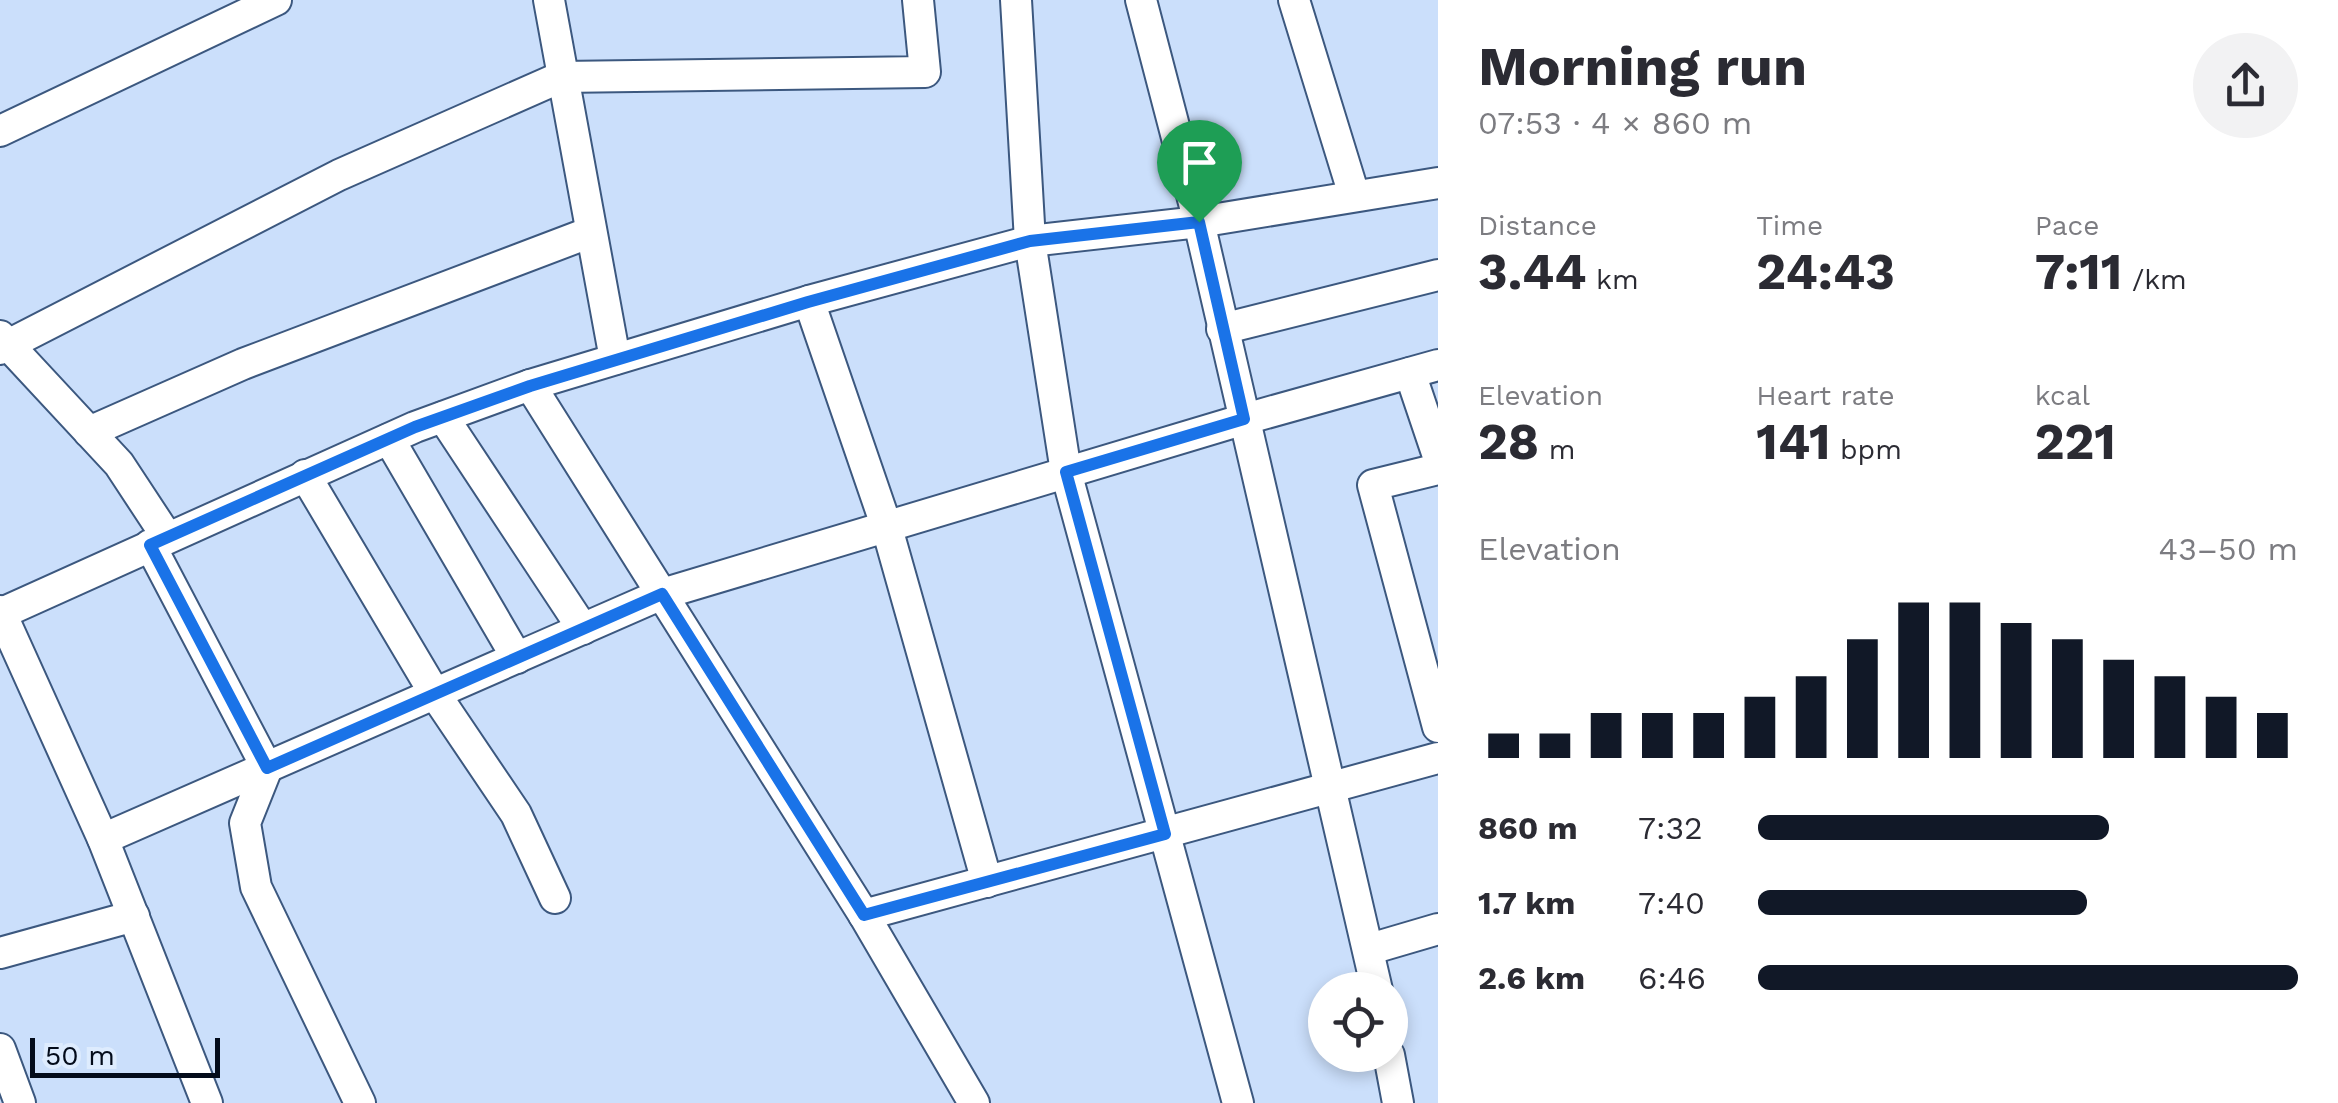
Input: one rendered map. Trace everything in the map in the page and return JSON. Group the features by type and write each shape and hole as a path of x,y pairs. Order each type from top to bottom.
{"street":[{"path":"0,131 276,0"},
{"path":"548,0 616,360"},
{"path":"360,1103 256,887 245,822 267,768 119,464 3,343 339,176 561,76 924,72 918,0"},
{"path":"1016,0 1030,241 1066,472 1238,1103"},
{"path":"1141,0 1199,222 1374,972"},
{"path":"1294,0 1354,195"},
{"path":"208,1103 103,839 1,612 443,417 530,386 808,302 1030,241 1199,222 1438,183"},
{"path":"89,432 244,364 591,232"},
{"path":"1222,329 1438,275"},
{"path":"808,302 888,528 986,882"},
{"path":"103,839 662,594 1244,419 1424,369 1438,456"},
{"path":"530,386 864,915 974,1103"},
{"path":"443,417 582,629"},
{"path":"389,438 518,658"},
{"path":"1438,469 1373,485 1438,727"},
{"path":"305,475 435,694 516,814 556,898"},
{"path":"864,915 1438,758"},
{"path":"0,953 134,916"},
{"path":"1370,949 1438,929"},
{"path":"0,1050 20,1103"},
{"path":"1392,1072 1398,1103"}],"route":[{"path":"1199,222 1244,419 1066,472 1165,834 864,915 662,594 267,768 150,545 415,427 530,386 808,302 1030,241 1199,222"}]}
